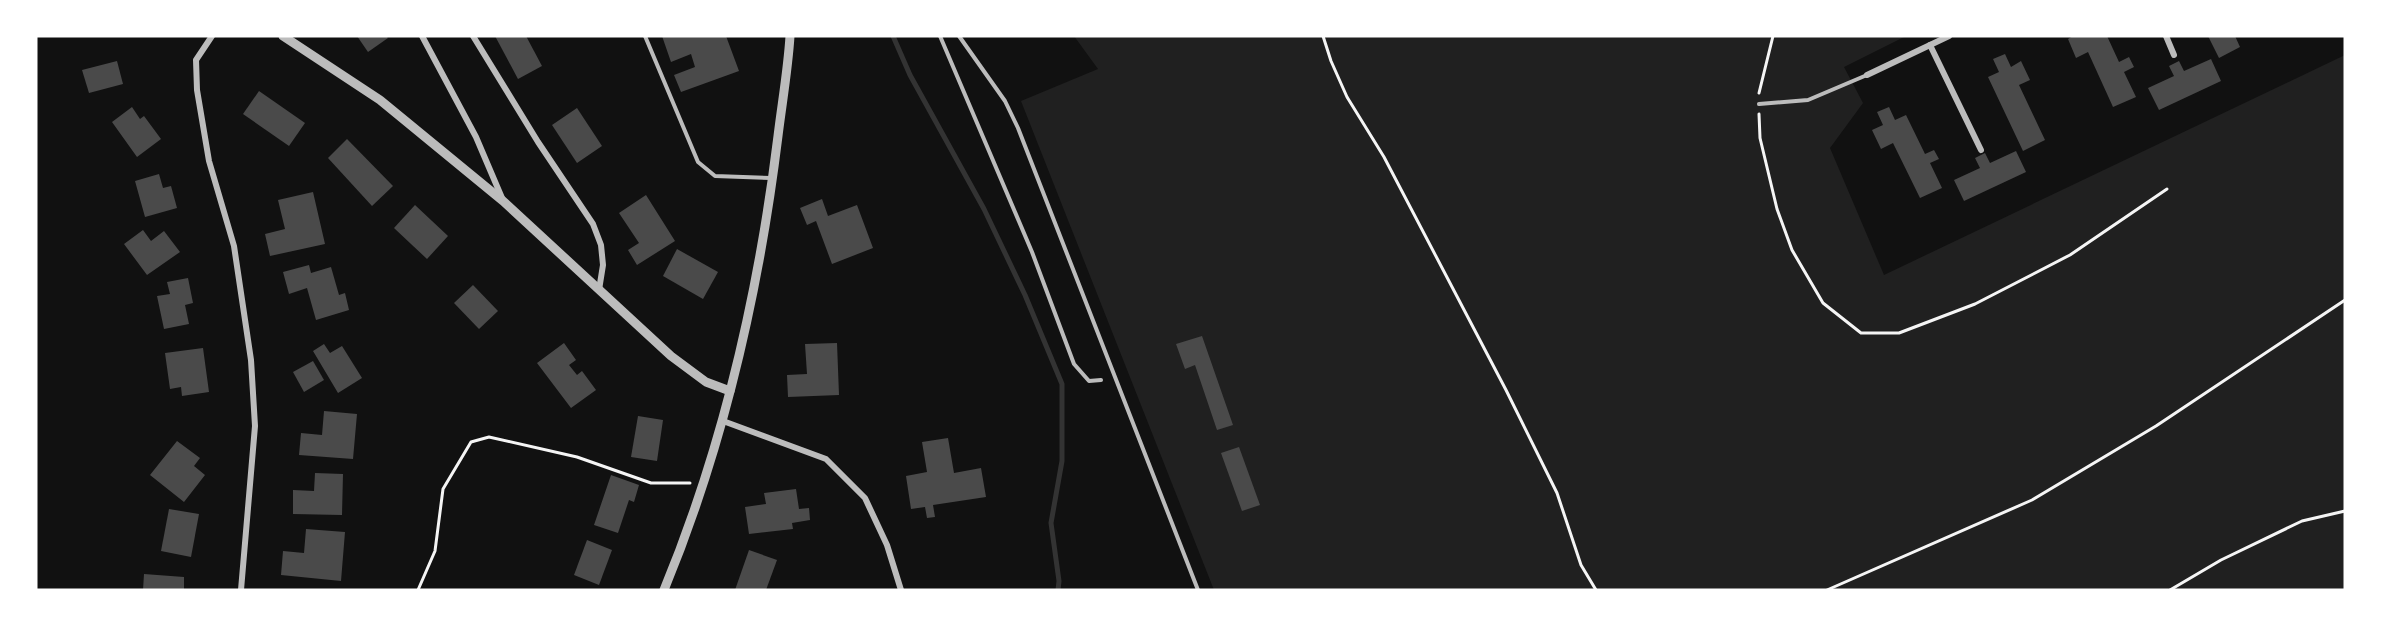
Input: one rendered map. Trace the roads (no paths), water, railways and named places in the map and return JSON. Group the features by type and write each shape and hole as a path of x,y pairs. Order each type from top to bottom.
{"street":[{"path":"212,36 196,60 197,90 208,161 234,246 251,360 255,426 241,590"},
{"path":"283,36 380,100 503,201 693,374 706,382 730,391"},
{"path":"422,36 476,137 503,201"},
{"path":"473,36 538,142 593,224 602,245 603,265 599,290"},
{"path":"664,590 704,482 723,421 753,298 773,178 790,36"},
{"path":"1867,75 1949,36"},
{"path":"2166,36 2174,55"},
{"path":"1930,45 1981,150"},
{"path":"723,421 826,459 865,498 887,544 901,590"}],"lane":[{"path":"645,36 698,162 714,176 773,178"},
{"path":"940,36 1032,252 1074,364 1089,381 1101,380"},
{"path":"958,36 1005,101 1018,128 1198,590"},
{"path":"1759,104 1809,100 1867,75"}],"waterway":[{"path":"893,36 910,75 984,209 1025,295 1062,384 1062,461 1051,523 1059,581 1058,590"}]}
